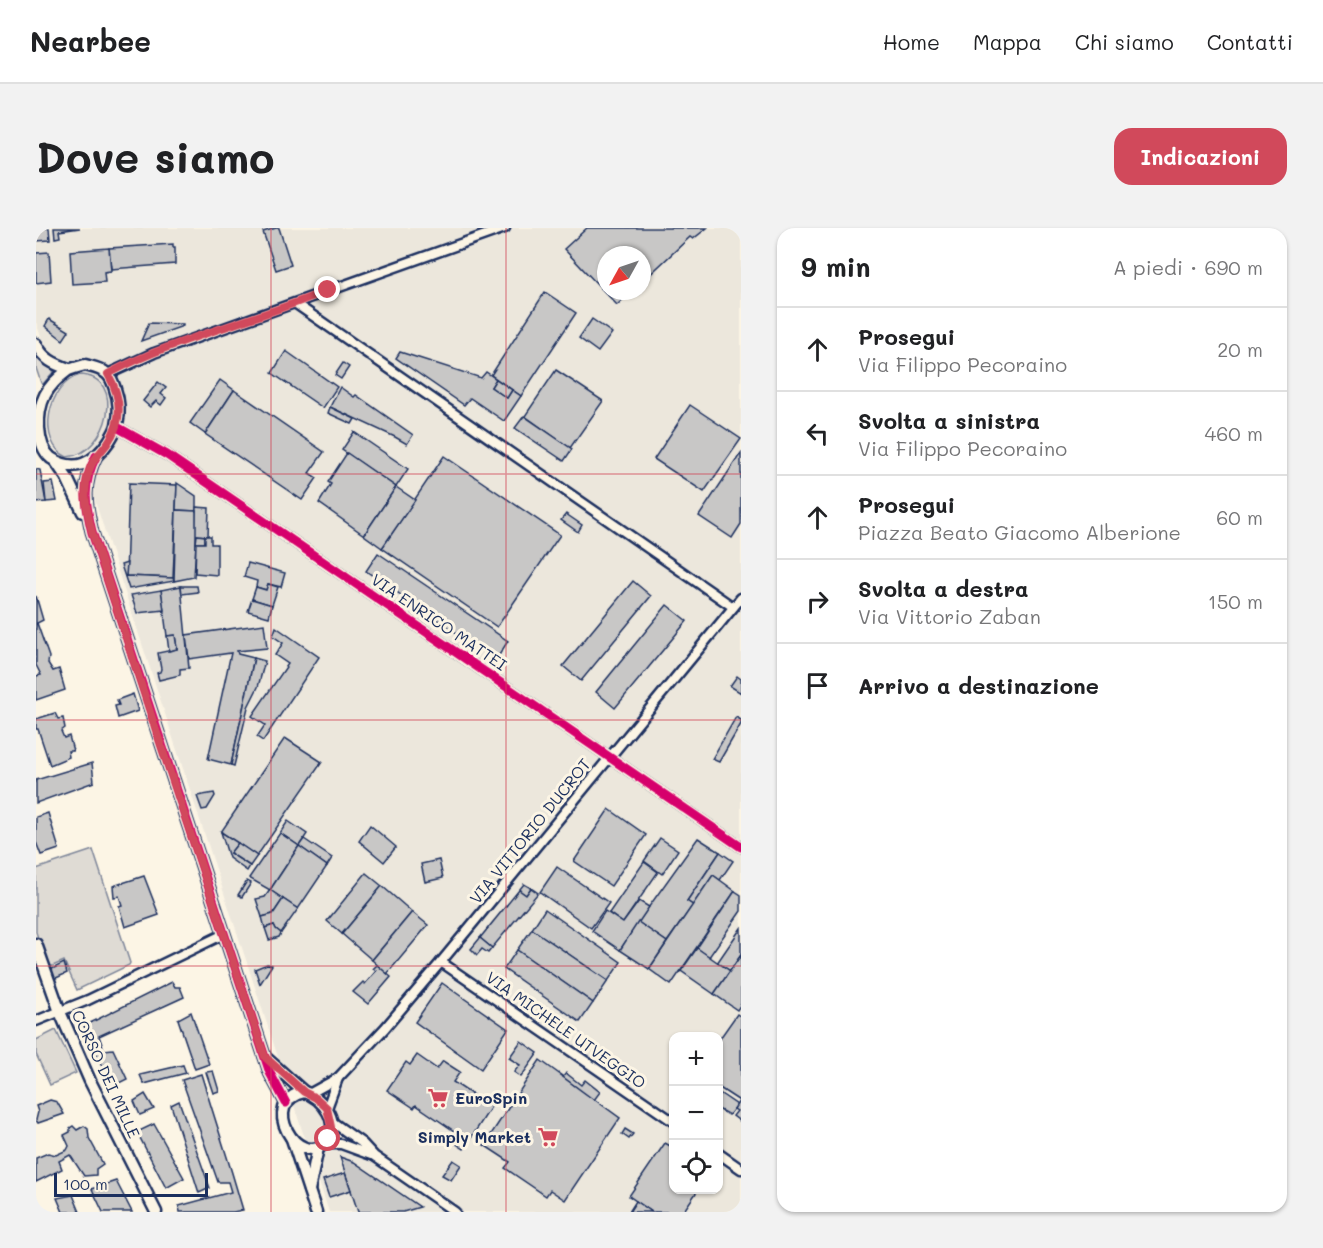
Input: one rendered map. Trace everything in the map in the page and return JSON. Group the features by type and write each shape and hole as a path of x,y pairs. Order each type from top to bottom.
{"street":[{"path":"108,374 154,353 505,228"},
{"path":"296,304 734,607"},
{"path":"36,344 40,353 47,359 69,369"},
{"path":"84,365 108,374 118,397 117,427 96,456 85,464 64,466 43,450 38,441 36,425 45,395 69,369 84,365"},
{"path":"36,391 40,408"},
{"name":"VIA ENRICO MATTEI","path":"117,427 167,455 741,847"},
{"path":"96,456 86,483 86,505 92,532 270,1073 286,1103"},
{"path":"54,460 71,486 92,532"},
{"name":"VIA VITTORIO DUCROT","path":"338,1078 385,1028 441,962 741,598"},
{"path":"36,1021 60,1012 224,934"},
{"name":"CORSO DEI MILLE","path":"36,944 41,973 90,1081 156,1212"},
{"name":"VIA MICHELE UTVEGGIO","path":"441,962 669,1119"},
{"path":"265,1057 327,1108 331,1121 330,1133 321,1146 309,1190"},
{"path":"316,1212 292,1138 284,1125 283,1118 286,1103 296,1094 307,1093 338,1078"},
{"path":"327,1108 338,1078"},
{"path":"331,1121 362,1143 374,1156 455,1212"},
{"path":"292,1138 305,1148 340,1144 374,1156"},
{"path":"723,1156 741,1168"}],"shaded area":[{"path":"36,228 741,228 741,1212 329,1212 36,322"},
{"path":"36,356 54,371 43,384 36,368"},
{"path":"80,375 95,379 104,388 108,400 107,415 102,430 93,443 82,452 67,457 57,450 51,440 50,414 53,401 60,390"},
{"path":"93,850 130,963 77,990 64,961 48,968 36,932 36,869"},
{"path":"56,1030 76,1073 50,1085 36,1054 36,1040"}],"building":[{"path":"36,228 49,228 50,240 36,241"},
{"path":"54,228 80,228 59,231 60,237 55,238"},
{"path":"279,228 291,265 276,270 263,232"},
{"path":"587,228 707,228 693,239 690,237 651,274 651,246 597,246 597,284 564,249"},
{"path":"173,244 175,264 111,269 109,248"},
{"path":"109,248 111,271 104,272 105,282 72,284 70,251"},
{"path":"49,252 51,281 36,283 36,253"},
{"path":"545,292 576,313 521,396 491,375"},
{"path":"612,300 622,300 617,305"},
{"path":"49,319 69,331 63,340 45,326"},
{"path":"592,319 612,333 598,352 579,338"},
{"path":"149,323 183,324 183,326 141,341"},
{"path":"286,351 337,387 323,408 272,373"},
{"path":"400,352 481,378 486,372 496,379 491,387 507,398 512,390 521,396 504,421 470,398 464,405 396,358"},
{"path":"343,363 349,367 341,379 335,375"},
{"path":"556,370 603,401 570,448 525,416"},
{"path":"496,379 512,390 507,398 491,387"},
{"path":"220,380 234,390 205,434 190,423"},
{"path":"158,382 166,388 161,394 166,398 161,405 156,401 150,407 143,401"},
{"path":"340,387 354,397 356,395 413,435 407,444 330,407"},
{"path":"234,390 324,452 309,473 317,478 302,500 205,434"},
{"path":"690,405 741,439 704,492 654,459"},
{"path":"330,407 355,419 352,424 328,413"},
{"path":"524,416 572,449 564,461 515,428"},
{"path":"354,432 408,469 396,487 342,450"},
{"path":"347,453 396,487 364,535 319,503 331,484 328,482"},
{"path":"741,453 741,524 732,538 699,516"},
{"path":"444,456 560,535 497,627 382,548"},
{"path":"36,469 40,470 46,502 36,503"},
{"path":"53,482 57,501 46,502 44,483"},
{"path":"129,483 177,485 173,578 126,576"},
{"path":"177,483 196,496 196,511 176,510"},
{"path":"396,487 415,500 382,548 364,535"},
{"path":"196,507 209,508 208,536 195,535"},
{"path":"176,510 196,511 196,543 194,577 174,581"},
{"path":"566,514 582,525 578,532 561,520"},
{"path":"197,535 205,536 205,543 196,543"},
{"path":"205,536 211,536 211,544 217,544 217,575 195,573 196,543 205,543"},
{"path":"378,553 508,641 496,660 366,571"},
{"path":"127,563 126,576 173,578 174,581 129,589 121,565"},
{"path":"248,563 285,573 281,587 268,584 266,590 256,587 257,581 244,577"},
{"path":"633,581 651,596 581,681 563,666"},
{"path":"268,584 278,587 272,605 252,599 256,587 266,590"},
{"path":"181,586 189,668 180,669 180,675 159,680 157,673 161,669 158,653 177,649 175,635 167,636 161,590"},
{"path":"181,586 197,586 198,592 182,594"},
{"path":"161,590 164,610 137,613 131,595"},
{"path":"36,596 43,620 37,623 49,657 48,663 53,671 59,669 65,690 36,700 36,676 41,675 36,665"},
{"path":"252,599 272,605 269,617 248,611"},
{"path":"667,605 687,621 615,708 596,692"},
{"path":"264,624 267,648 237,651 238,654 254,658 231,765 208,759 231,653 189,659 186,635"},
{"path":"276,627 319,657 263,741 257,737 265,725 252,716 288,664 275,655 283,643 273,636"},
{"path":"175,635 177,649 169,651 167,636"},
{"path":"254,658 265,661 258,687 248,707 234,766 231,765"},
{"path":"737,676 741,679 741,693 730,686"},
{"path":"133,694 138,711 118,718 115,706 119,705 117,700"},
{"path":"55,713 58,719 63,718 65,728 61,731 64,738 69,736 73,751 68,751 69,757 50,765 38,729 36,729 36,719"},
{"path":"736,717 741,720 741,724 719,762 712,759"},
{"path":"285,738 322,762 257,856 221,832"},
{"path":"92,763 94,782 36,803 36,780"},
{"path":"214,793 215,796 207,809 202,810 197,796"},
{"path":"609,809 646,835 611,886 574,861"},
{"path":"48,813 59,849 41,855 36,842 36,817"},
{"path":"288,821 307,834 299,846 280,833"},
{"path":"370,825 396,847 384,862 359,841"},
{"path":"221,832 238,843 230,853 250,866 247,871 229,858"},
{"path":"280,833 299,846 270,890 249,878"},
{"path":"660,838 678,850 662,874 644,861"},
{"path":"698,838 720,852 687,901 693,905 667,942 638,922"},
{"path":"304,839 332,858 327,866 299,846"},
{"path":"238,843 257,856 250,866 230,853"},
{"path":"299,846 327,866 298,909 270,890"},
{"path":"720,852 733,861 720,880 713,875 693,905 687,901"},
{"path":"439,860 443,878 425,882 421,864"},
{"path":"644,862 658,872 623,923 609,913"},
{"path":"557,867 609,903 591,928 540,892"},
{"path":"366,873 382,886 342,934 327,921"},
{"path":"713,875 735,891 671,985 649,969"},
{"path":"144,876 159,915 125,927 119,906 122,905 119,896 114,897 113,886"},
{"path":"247,881 251,883 242,897 238,895"},
{"path":"524,884 531,888 526,895 519,890"},
{"path":"382,886 412,912 372,960 342,934"},
{"path":"531,888 538,893 492,948 480,938 519,890 526,895"},
{"path":"270,890 283,899 273,914 262,917 256,899 265,897"},
{"path":"735,891 741,895 741,911 709,957 697,948"},
{"path":"283,899 298,909 281,933 274,925 265,928 262,917 273,914"},
{"path":"639,901 649,907 620,950 592,931 605,911 623,923"},
{"path":"545,909 621,962 608,981 532,929"},
{"path":"412,912 428,925 387,974 372,960"},
{"path":"638,922 667,942 649,969 620,950"},
{"path":"274,925 281,933 279,937 269,940 265,928"},
{"path":"741,928 741,955 730,971 717,963"},
{"path":"532,929 608,981 593,1003 517,950"},
{"path":"480,938 492,948 488,953 482,949 477,955 471,949"},
{"path":"697,948 730,971 714,994 681,971"},
{"path":"517,950 593,1003 580,1022 504,969"},
{"path":"741,955 741,1004 737,1010 714,994"},
{"path":"64,963 67,973 54,979 50,970"},
{"path":"267,964 272,965 260,984 255,969"},
{"path":"377,965 391,977 368,1004 353,992 363,982 365,984 376,971 373,969"},
{"path":"172,982 175,987 180,987 184,997 99,1036 104,1050 113,1049 127,1079 111,1087 84,1026"},
{"path":"442,983 508,1029 481,1069 415,1022"},
{"path":"191,1012 209,1064 195,1069 178,1019"},
{"path":"737,1014 741,1017 741,1102 723,1090 723,1034"},
{"path":"521,1041 538,1053 521,1077 514,1072 520,1065 509,1058"},
{"name":"EuroSpin","path":"417,1055 437,1069 443,1061 460,1072 453,1082 491,1107 464,1149 449,1139 454,1131 416,1105 414,1108 387,1090 406,1062 410,1065"},
{"name":"Simply Market","path":"540,1060 620,1118 565,1200 550,1190 546,1196 505,1168 510,1162 484,1145"},
{"path":"183,1065 186,1073 144,1084 140,1075"},
{"path":"213,1071 219,1091 213,1093 206,1072"},
{"path":"566,1073 581,1085 585,1080 600,1092 594,1100 563,1077"},
{"path":"201,1074 243,1210 180,1212 179,1206 231,1192 228,1182 218,1182 182,1080"},
{"path":"145,1094 154,1109 140,1115 134,1101"},
{"path":"723,1095 737,1105 729,1115 723,1112"},
{"path":"50,1100 57,1102 64,1114 38,1123 36,1106"},
{"path":"179,1101 210,1188 199,1193 171,1105"},
{"path":"739,1101 741,1102 741,1122 733,1116 737,1111 734,1109"},
{"path":"154,1124 184,1178 166,1188 137,1132"},
{"path":"73,1126 77,1130 84,1126 88,1129 89,1138 103,1164 96,1169 96,1175 84,1176 70,1155 59,1161 62,1169 36,1182 36,1158 48,1153 56,1155 67,1150 69,1146 64,1135 70,1132"},
{"path":"625,1129 633,1134 629,1139 622,1134"},
{"path":"665,1143 669,1145 669,1194 695,1194 683,1212 652,1212 629,1196"},
{"path":"340,1157 354,1162 420,1207 403,1212 358,1212"},
{"path":"453,1160 461,1165 451,1180 442,1175"},
{"path":"345,1173 351,1190 329,1197 323,1180"},
{"path":"116,1181 132,1212 103,1212 92,1189"},
{"path":"73,1195 80,1212 63,1212 57,1198"},
{"path":"636,1201 652,1212 629,1212"}],"cycle path":[{"path":"117,427 167,455 741,847"},
{"path":"96,456 88,476 86,494 92,532 270,1073 286,1103"}],"place":[{"name":"EuroSpin","path":"438,1098"},
{"name":"Simply Market","path":"548,1137"}],"route":[{"path":"328,290 296,304 154,353 108,374 118,397 117,427 89,470 86,483 86,505 101,561 265,1057 304,1092 316,1098 327,1108 331,1121 328,1139"}]}
